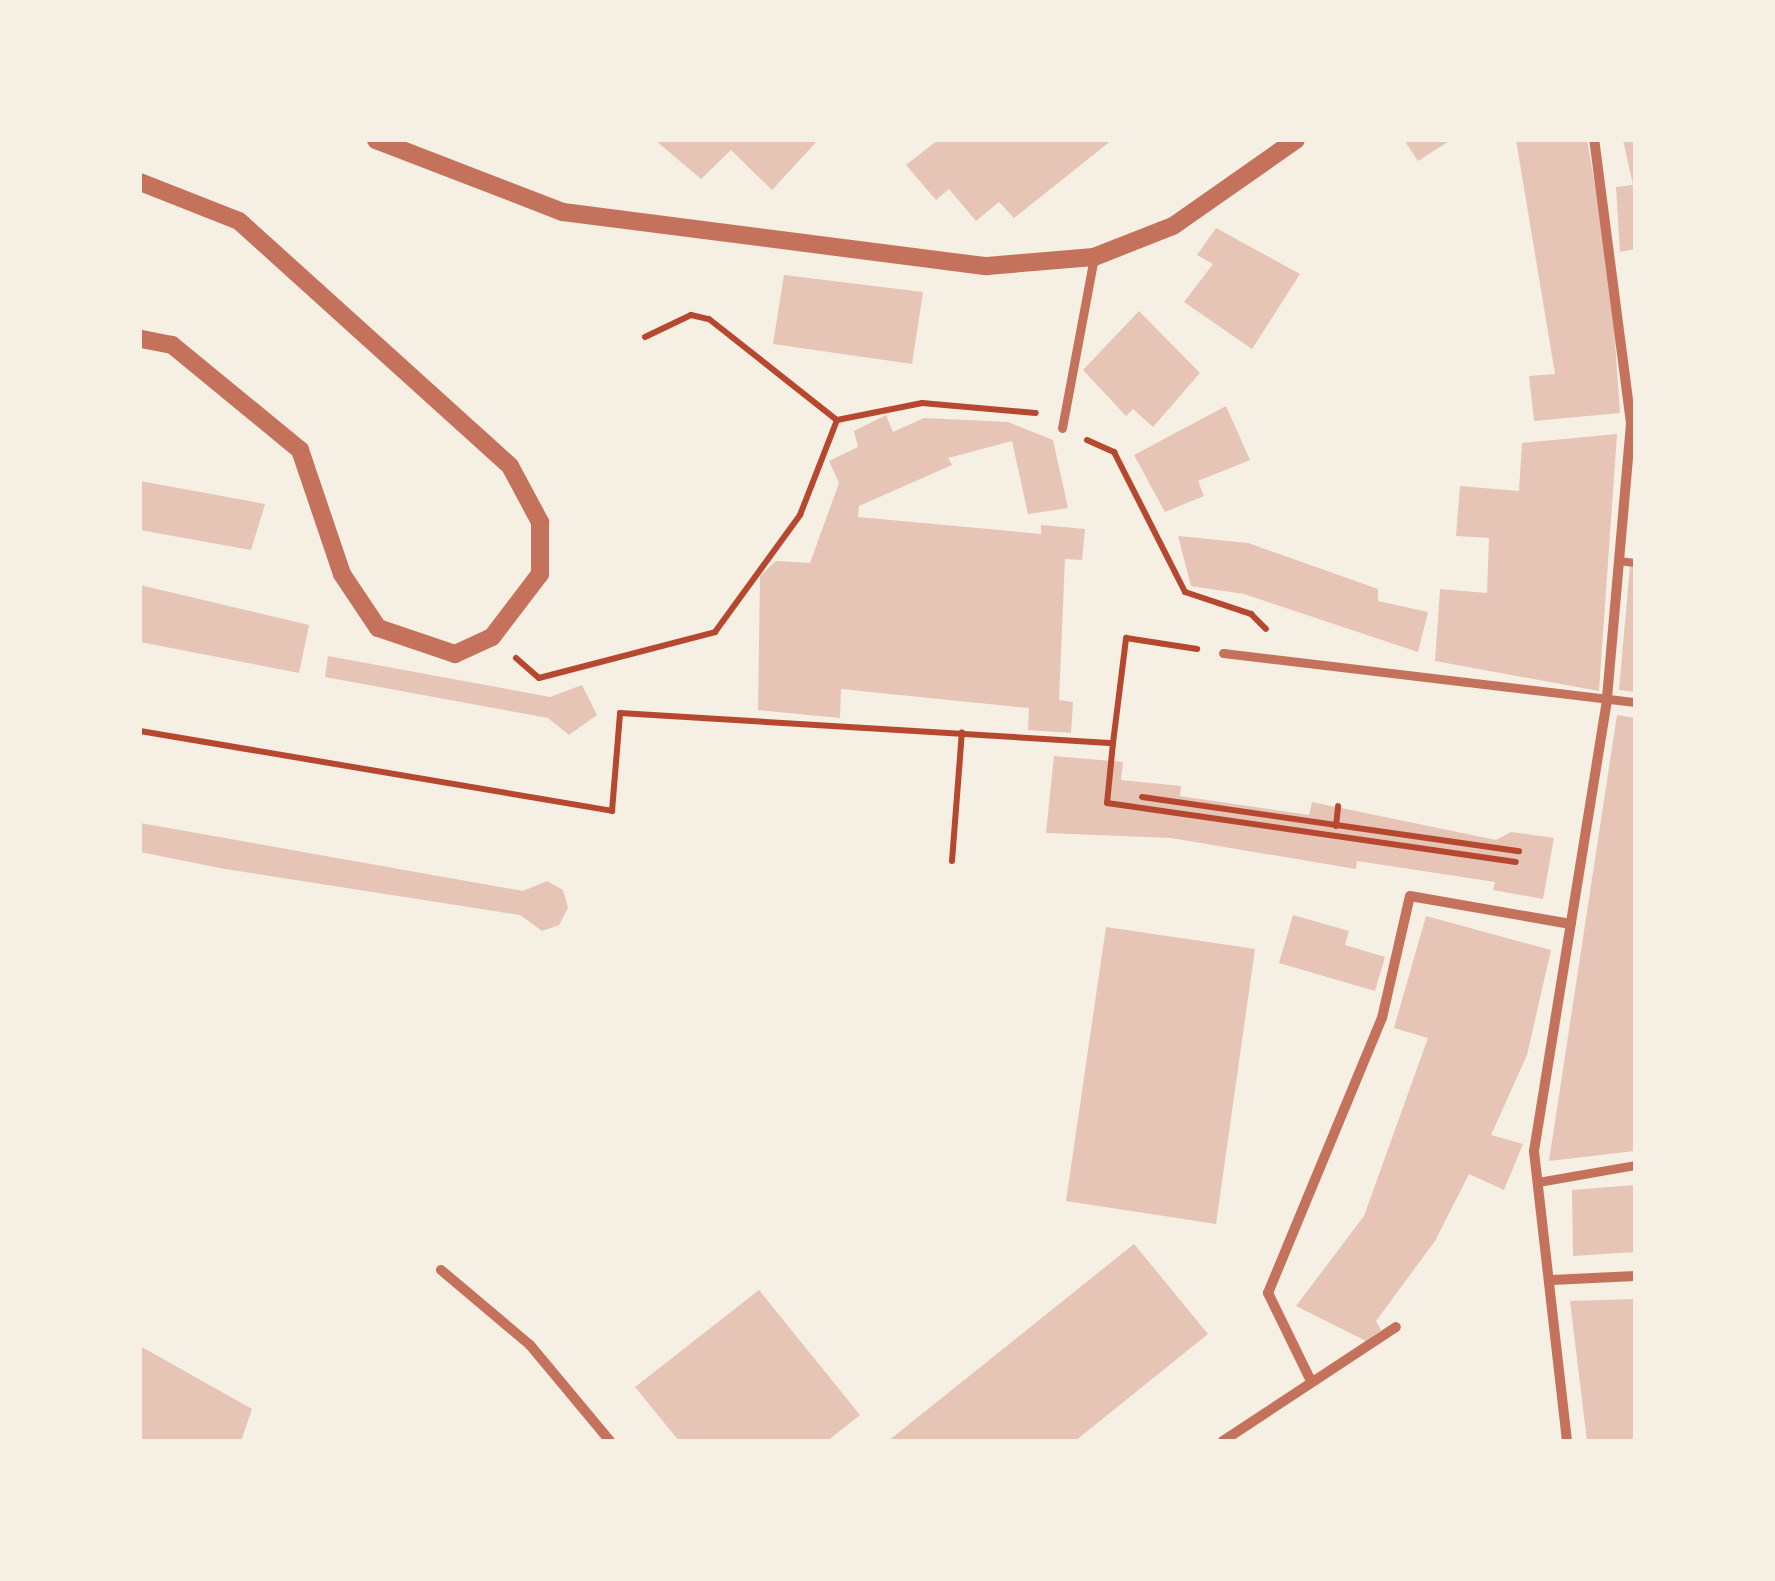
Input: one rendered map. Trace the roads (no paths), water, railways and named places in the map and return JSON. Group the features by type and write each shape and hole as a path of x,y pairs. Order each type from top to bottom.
{"street":[{"path":"376,140 563,212 987,266 1094,257 1239,188 1296,140"},
{"path":"1567,1441 1552,1280 1534,1152 1607,698 1631,424 1594,140"},
{"path":"140,182 238,221 510,466 540,522 540,574 492,637 456,654 378,628 342,574 300,450 172,345 140,339"},
{"path":"1062,428 1094,257"},
{"path":"1223,653 1303,666 1635,702"},
{"path":"1310,1379 1268,1293 1382,1018 1410,896 1571,924"},
{"path":"1538,1182 1635,1165"},
{"path":"441,1270 530,1345 610,1441"},
{"path":"1552,1280 1635,1276"},
{"path":"1223,1441 1310,1379 1396,1328"}],"lane":[{"path":"1619,561 1635,563"}]}
